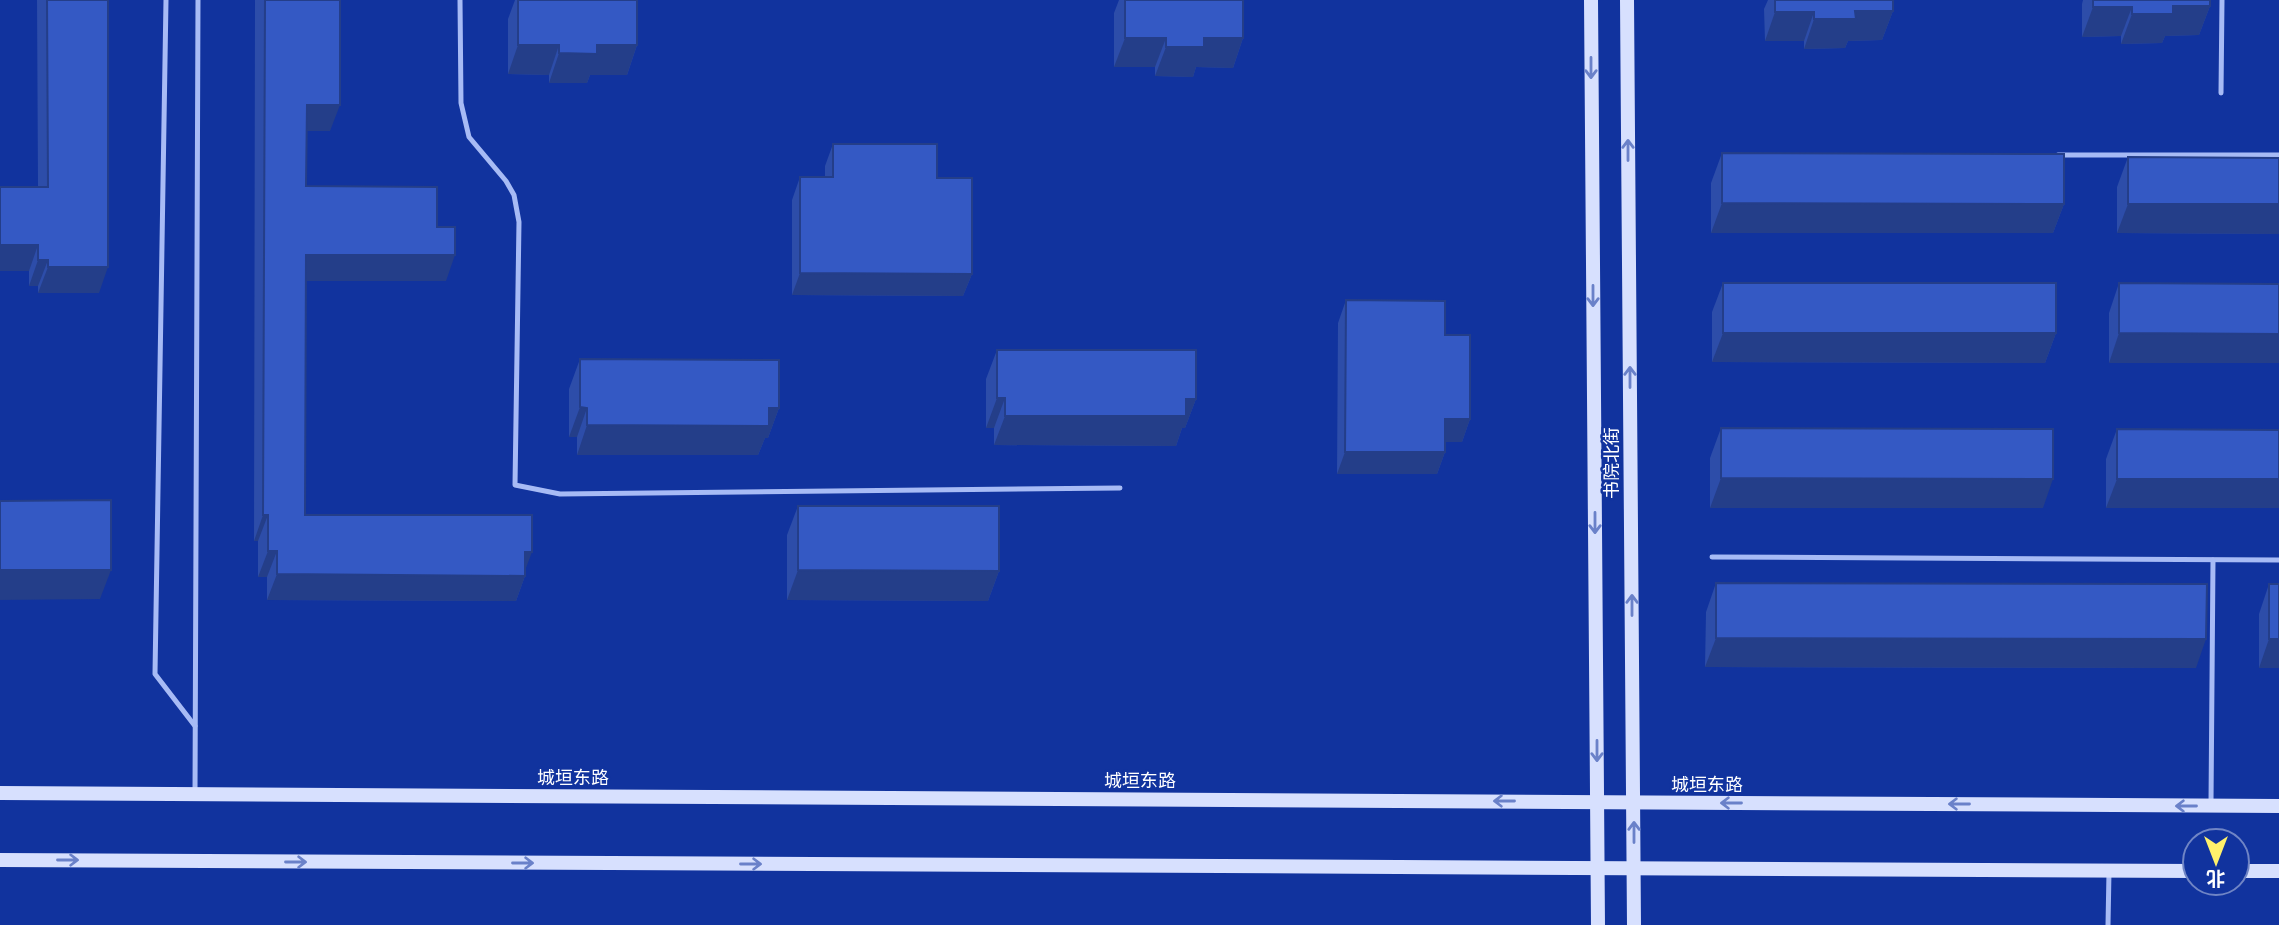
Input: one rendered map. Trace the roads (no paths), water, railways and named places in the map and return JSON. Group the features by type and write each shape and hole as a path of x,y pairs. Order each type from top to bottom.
{"main road":[{"name":"书院北街","path":"1591,0 1598,925"},
{"name":"书院北街","path":"1627,0 1634,925"},
{"name":"城垣东路","path":"0,793 2279,806"},
{"path":"0,860 2181,871"},
{"path":"2251,871 2279,871"}],"lane":[{"path":"166,0 155,674 195,726"},
{"path":"195,794 198,0"},
{"path":"460,0 461,103 469,137 506,181 514,195 519,222 515,485 560,494 1119,488"},
{"path":"2221,93 2222,0"},
{"path":"2045,155 2279,155"},
{"path":"1712,557 2279,560"},
{"path":"2211,806 2213,560"},
{"path":"2108,925 2109,871"}]}
